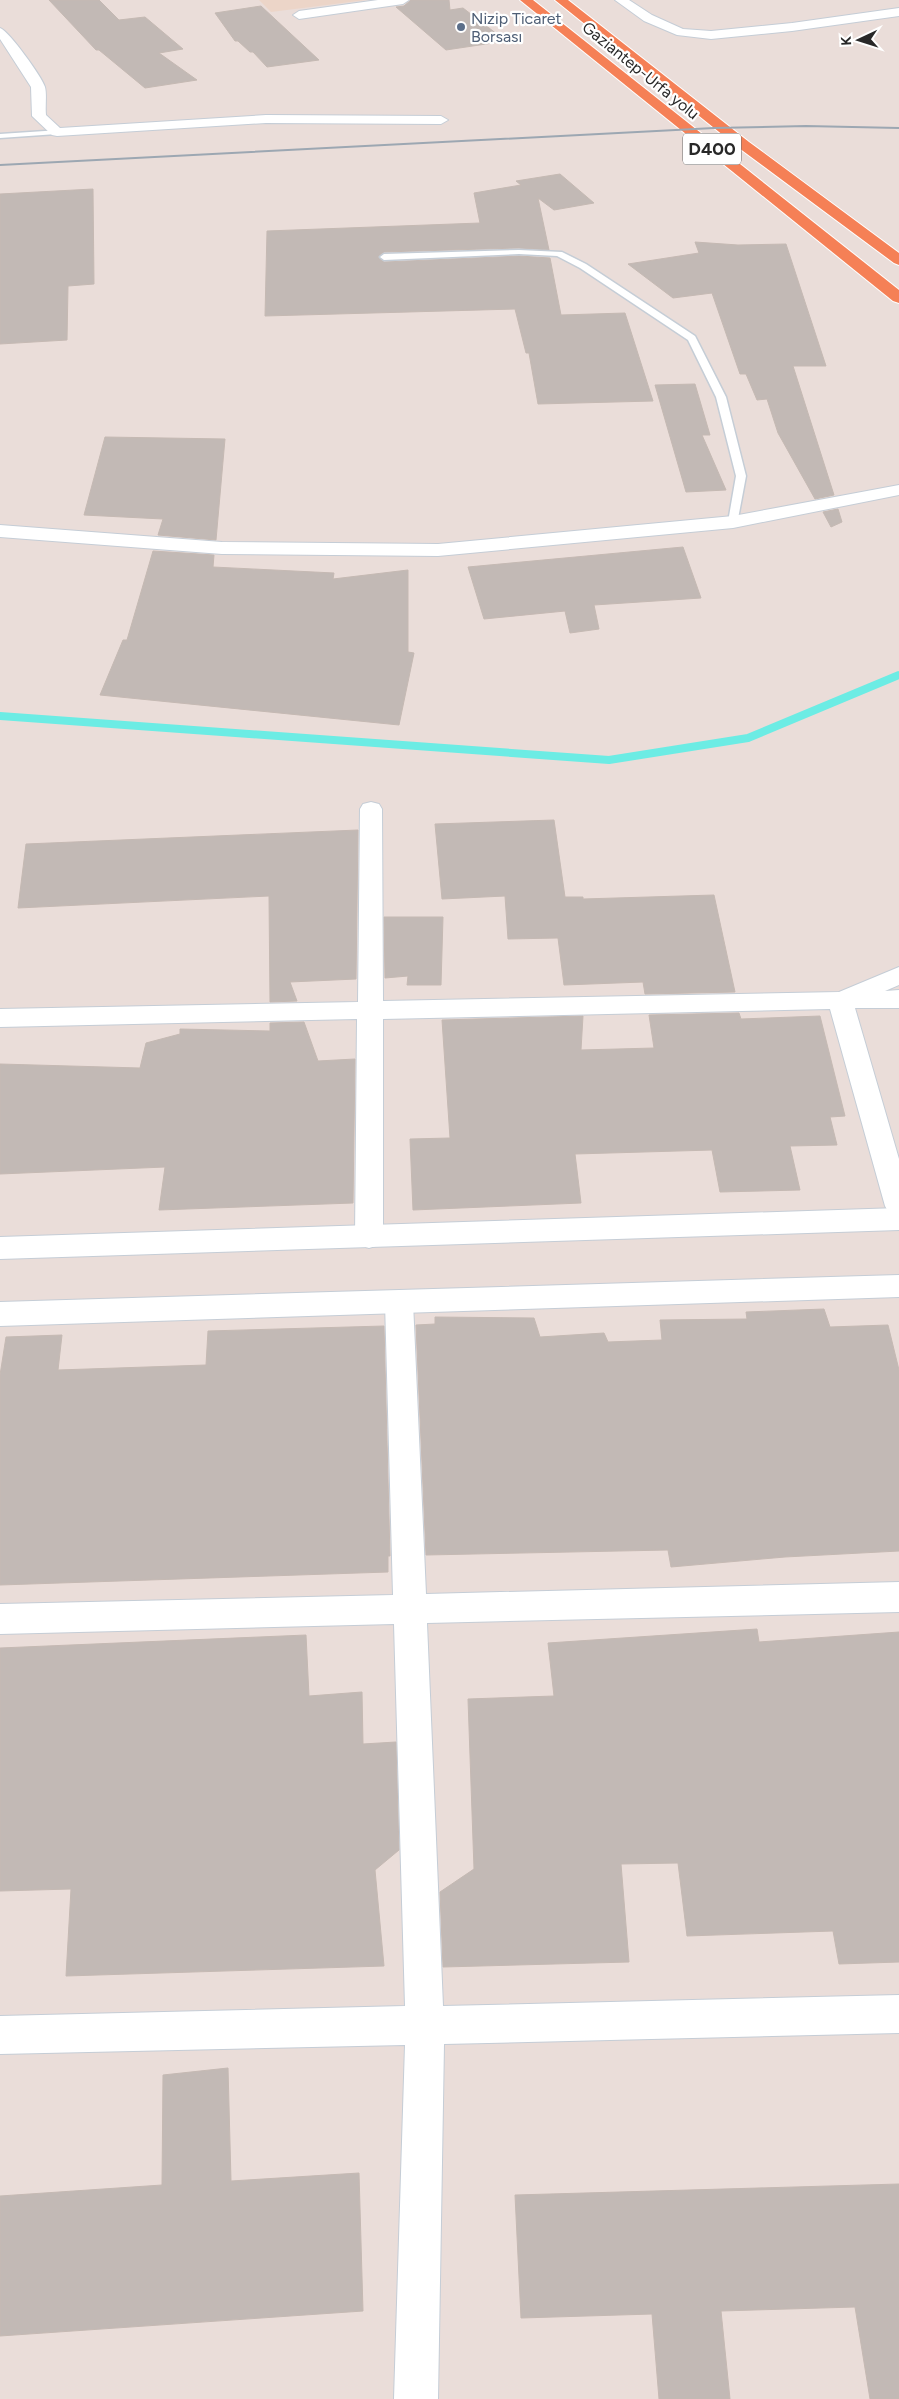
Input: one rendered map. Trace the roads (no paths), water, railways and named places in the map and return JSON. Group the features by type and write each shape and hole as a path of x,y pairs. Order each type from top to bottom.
{"highway":[{"name":"Gaziantep-Urfa yolu","path":"526,0 899,298"},
{"name":"Gaziantep-Urfa yolu","path":"561,0 744,146 899,260"}],"street":[{"path":"299,15 402,0"},
{"path":"621,0 648,18 681,32 712,35 792,27 899,12"},
{"path":"0,32 38,87 39,116 57,132 266,119 441,120"},
{"path":"0,532 222,548 438,550 733,522 899,490"},
{"path":"368,1237 372,809"},
{"path":"840,1001 899,975"},
{"path":"0,1018 899,999"},
{"path":"840,1001 899,1206"},
{"path":"0,1248 899,1219"},
{"path":"0,1314 899,1286"},
{"path":"399,1302 425,2025 416,2399"},
{"path":"0,1619 899,1597"},
{"path":"0,2035 899,2014"}],"lane":[{"path":"0,136 57,132"},
{"path":"384,257 519,252 558,254 583,266 692,338 721,397 741,476 733,522"}],"waterway":[{"path":"0,716 609,760 748,738 899,675"}],"railway":[{"path":"0,165 714,128 806,126 899,128"}],"place":[{"name":"Nizip Ticaret Borsası","path":"461,27"}]}
